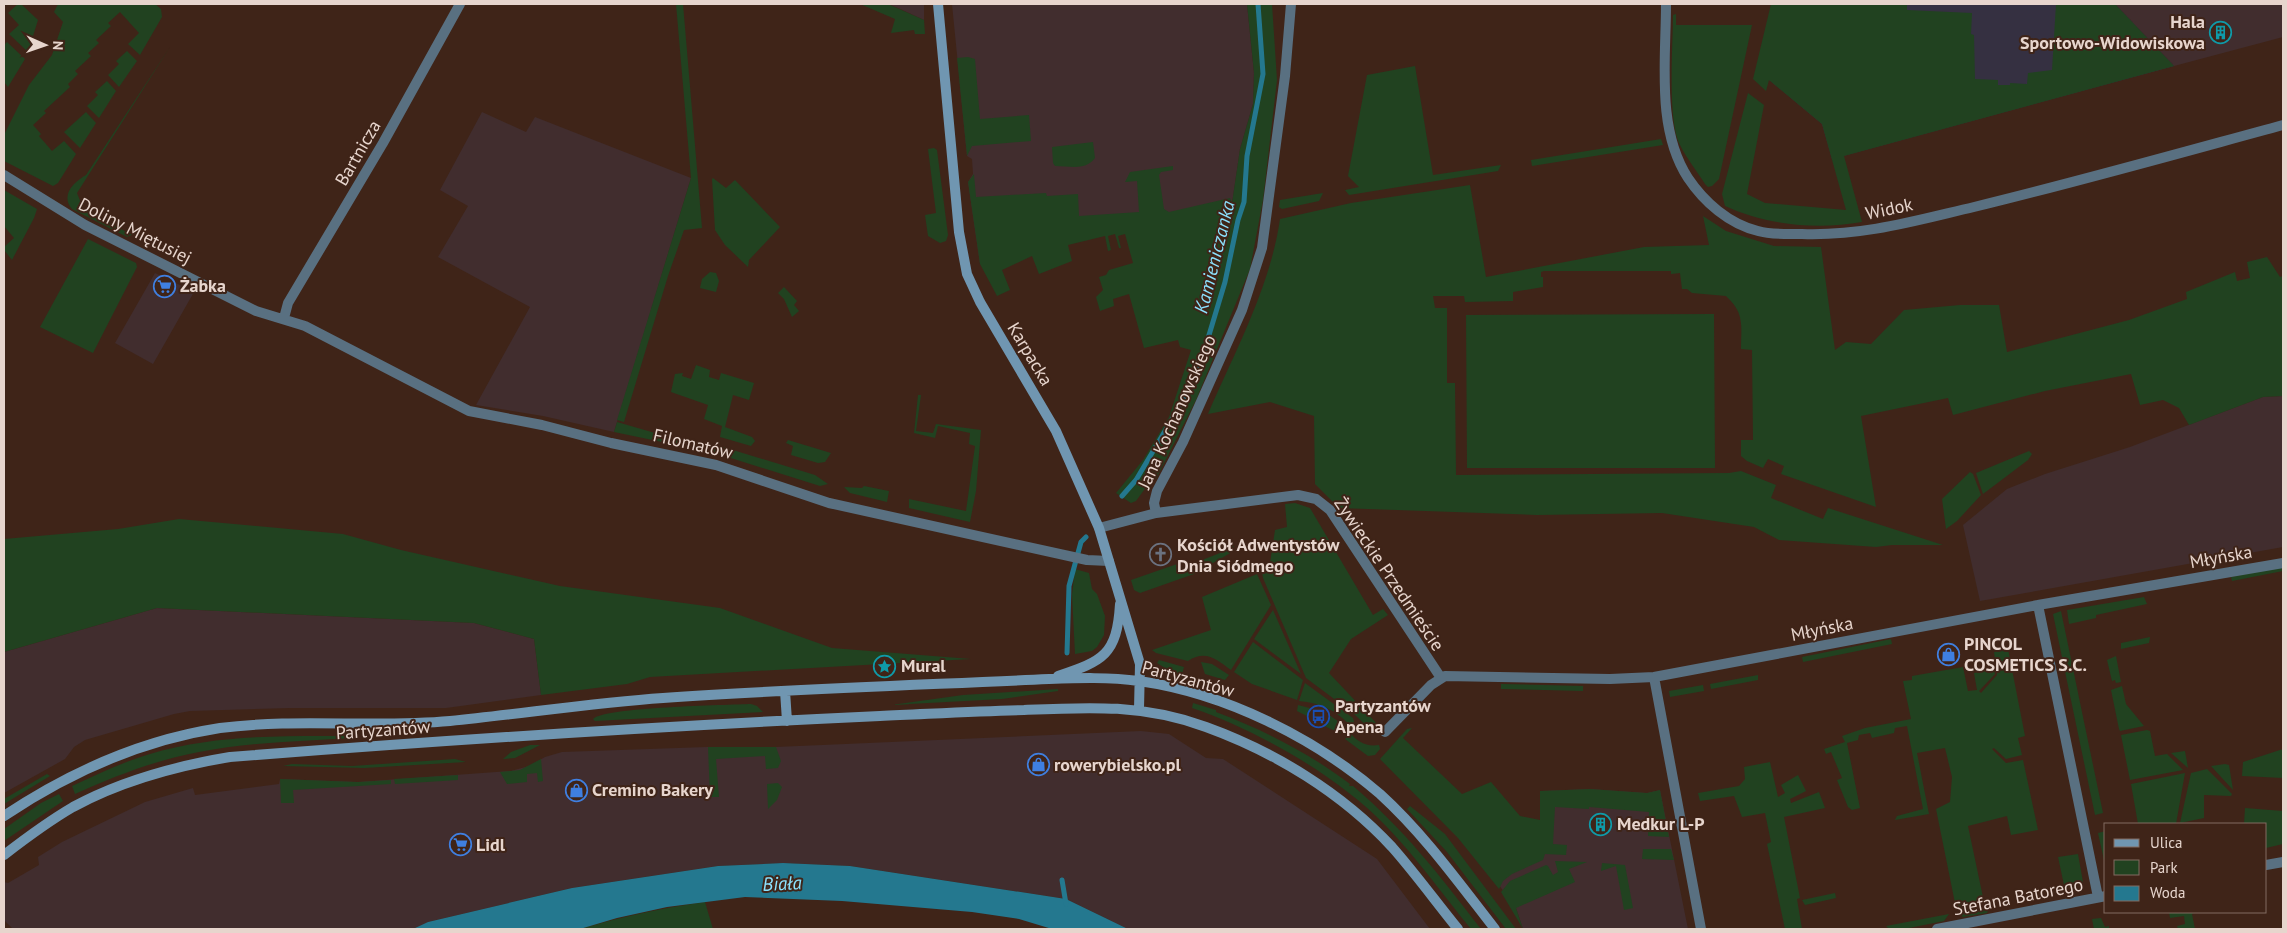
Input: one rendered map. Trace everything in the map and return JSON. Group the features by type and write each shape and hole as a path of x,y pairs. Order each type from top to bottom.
{"main road":[{"name":"Karpacka","path":"938,4 957,217 967,274 980,302 1056,431 1080,480 1099,528 1138,658 1141,681 1139,709"},
{"path":"1049,679 1091,664 1108,651 1117,632 1120,596"},
{"name":"Partyzantów","path":"4,816 61,781 104,760 165,739 222,728 286,724 417,724 628,701 786,691 1049,679 1112,678 1141,681 1186,692 1251,714 1275,725 1329,756 1380,795 1416,830 1496,929"},
{"path":"786,691 788,721"},
{"name":"Partyzantów","path":"4,855 47,823 73,807 102,793 158,773 212,760 270,754 788,721 1071,708 1139,709 1176,718 1254,746 1313,781 1342,802 1391,847 1458,929"}],"street":[{"name":"Bartnicza","path":"284,318 288,303 383,143 460,4"},
{"name":"Jana Kochanowskiego","path":"1099,528 1156,512 1154,502 1157,490 1183,442 1242,310 1255,276 1262,248 1285,76 1291,4"},
{"name":"Widok","path":"1666,4 1667,116 1673,146 1689,179 1709,202 1722,215 1757,231 1822,235 1875,230 2068,184 2283,124"},
{"name":"Doliny Miętusiej","path":"4,175 85,225 256,311 284,318"},
{"name":"Filomatów","path":"284,318 305,326 469,411 542,425 611,443 716,465 829,502 1087,560 1109,561"},
{"name":"Żywieckie Przedmieście","path":"1156,512 1298,495 1316,499 1330,510 1441,678"},
{"name":"Młyńska","path":"1441,678 1450,675 1610,679 1654,677 2038,605 2283,563"},
{"path":"2038,605 2102,896"},
{"path":"1654,677 1700,929"},
{"path":"1385,732 1441,678"},
{"path":"2267,865 2283,862"},
{"name":"Stefana Batorego","path":"1937,929 2102,896"}],"shaded area":[{"path":"888,4 924,4 924,20 898,8"},
{"path":"952,4 1247,4 1254,73 1253,104 1240,149 1232,204 980,264 968,182 973,174 972,159 967,156"},
{"path":"1778,4 2115,4 2174,66 1832,159 1822,124 1762,74"},
{"path":"2115,4 2283,4 2283,37 2174,66"},
{"path":"482,112 526,132 535,117 691,178 614,432 543,416 476,405 530,307 438,257 468,206 440,190"},
{"path":"155,273 194,292 153,364 115,343"},
{"path":"2283,396 2283,547 1980,601 1963,525 2007,489 2045,474 2130,447 2263,397"},
{"path":"157,608 474,623 534,639 541,695 446,708 290,708 190,711 85,740 74,747 65,759 4,793 4,652"},
{"path":"1141,731 1169,734 1206,758 1223,759 1377,859 1430,929 1128,929 1066,899 850,866 783,863 718,866 572,888 428,922 414,929 13,929 4,920 4,882 8,883 39,865 38,857 62,842 145,802 193,788 195,795 279,784 280,779 358,782 511,771 529,766 545,757 562,752 707,747 776,747"},
{"path":"1590,789 1647,793 1660,790 1688,929 1523,929 1516,908 1487,869 1541,820 1540,791"}],"green space":[{"path":"18,4 21,4 38,20 28,52 9,34 19,25 8,13"},
{"path":"58,4 155,4 161,9 162,17 140,55 128,44 139,33 120,12 108,23 111,26 96,40 99,43 88,53 91,56 75,71 78,74 68,84 70,87 44,111 46,113 33,125 41,134 39,136 52,151 64,141 76,154 58,183 53,186 4,161 4,135 29,85 52,55 63,22 54,12"},
{"path":"676,4 683,4 702,228 684,230 668,276 624,422 617,420 691,178"},
{"path":"860,4 888,4 924,20 925,34 915,34 914,30 891,33 895,19"},
{"path":"1247,4 1272,4 1277,80 1263,200 1250,269 1196,400 1156,479 1152,479 1136,501 1131,503 1116,493 1143,460 1169,417 1191,350 1180,347 1178,340 1144,348 1129,294 1113,299 1114,306 1100,311 1096,297 1103,290 1099,277 1106,275 1109,270 1133,263 1125,234 1118,236 1121,248 1119,248 1115,234 1108,236 1111,250 1108,251 1105,236 1068,245 1072,261 1039,274 1032,256 1002,270 1010,290 997,296 980,264 968,182 974,174 976,197 1046,193 1047,196 1078,194 1079,216 1139,212 1137,181 1125,182 1130,172 1173,166 1173,170 1161,172 1159,175 1164,209 1169,212 1230,198 1232,203 1240,149 1253,104 1254,73"},
{"path":"1771,4 1907,4 1907,10 1972,13 1971,34 1974,35 1975,79 1998,80 1998,85 2010,85 2010,83 2027,84 2028,73 2052,70 2056,4 2115,4 2174,66 1844,156 1862,222 1827,226 1774,222 1725,206 1722,194 1748,93 1764,105 1747,194 1765,203 1846,210 1822,124 1769,80 1766,91 1753,79"},
{"path":"1676,14 1676,25 1752,25 1719,179 1712,186 1708,187 1680,145 1673,118 1673,15"},
{"path":"7,42 25,59 8,87 4,82 4,45"},
{"path":"170,47 77,193 83,208 130,234 136,233 127,237 72,209 67,199 68,194 73,185 86,175"},
{"path":"127,51 137,61 119,87 108,75 119,64 116,61"},
{"path":"968,57 975,59 980,119 1029,115 1031,141 972,146 967,156 957,58"},
{"path":"1415,66 1433,175 1501,165 1498,171 1349,195 1345,190 1359,187 1348,176 1367,75"},
{"path":"107,81 116,91 99,118 87,106 98,95 95,92"},
{"path":"86,112 96,123 80,148 64,132"},
{"path":"1661,139 1663,145 1532,166 1531,160"},
{"path":"1093,142 1095,158 1087,165 1072,167 1055,166 1053,163 1052,147"},
{"path":"934,148 937,150 948,235 946,241 940,243 928,236 925,215 936,213 928,149"},
{"path":"713,178 726,188 735,180 780,227 749,260 748,267 725,245 715,230"},
{"path":"1470,185 1486,277 1644,247 1709,245 1703,216 1726,231 1774,246 1821,247 1835,350 1846,342 1871,344 1904,310 1960,305 1999,305 2007,352 2129,320 2187,299 2186,292 2235,272 2237,281 2250,278 2247,262 2267,257 2280,277 2283,276 2283,396 2263,397 2189,425 2179,408 2163,400 2140,405 2131,374 2045,391 1953,415 1948,398 1861,416 1876,507 1781,474 1784,466 1768,459 1763,468 1747,461 1741,456 1741,440 1753,440 1752,350 1741,349 1741,320 1736,308 1726,296 1692,293 1687,289 1682,289 1680,273 1671,274 1671,271 1544,271 1541,272 1543,287 1513,292 1513,301 1465,302 1464,296 1433,296 1435,308 1447,308 1447,383 1455,383 1456,475 1729,473 1741,471 1776,485 1771,498 1823,519 1828,508 1943,545 1892,545 1876,547 1779,540 1754,527 1662,513 1537,515 1339,508 1315,484 1314,416 1270,402 1208,414 1260,294 1275,245 1280,219 1351,203"},
{"path":"4,190 37,209 12,260 4,250 4,247 14,238 4,226"},
{"path":"1323,193 1319,201 1282,209 1279,207 1280,200"},
{"path":"88,239 136,263 137,267 93,353 40,327"},
{"path":"710,272 716,273 719,281 716,292 700,288 702,279"},
{"path":"784,287 797,301 794,305 799,311 792,317 784,299 778,293"},
{"path":"1714,314 1715,468 1467,468 1466,315"},
{"path":"696,365 710,370 709,377 719,380 721,373 754,383 749,400 733,395 725,427 752,437 755,441 751,446 720,437 722,426 704,419 708,405 671,392 675,374 683,373 682,376 691,379"},
{"path":"918,395 921,395 916,431 933,433 936,424 981,430 976,491 970,522 909,508 909,499 966,511 975,446 969,444 970,433 938,426 935,438 914,433"},
{"path":"617,422 693,444 686,447 614,432"},
{"path":"788,440 831,453 825,462 818,463 791,455 793,446 786,443"},
{"path":"711,447 723,447 815,475 828,484 820,486 715,453"},
{"path":"2029,451 2032,454 2028,460 1983,494 1976,473"},
{"path":"1970,472 1973,474 1981,495 1957,521 1946,529 1942,499"},
{"path":"864,486 889,491 887,502 850,493 844,487 862,488"},
{"path":"1295,503 1310,508 1373,615 1383,609 1388,615 1351,639 1329,673 1380,727 1374,733 1353,713 1306,678 1263,578 1262,572 1269,570 1275,530 1287,527 1285,504"},
{"path":"179,519 343,534 401,550 560,586 720,608 832,648 971,659 650,677 627,684 541,695 534,639 474,623 157,608 4,652 4,539 118,529"},
{"path":"1234,545 1232,552 1194,574 1140,593 1134,590 1131,580 1177,564 1179,569 1220,553"},
{"path":"2283,567 2283,571 2232,581 2231,577"},
{"path":"1075,569 1089,573 1092,589 1097,594 1105,616 1104,635 1097,647 1092,651 1075,654 1072,595"},
{"path":"1257,574 1271,605 1231,670 1211,657 1200,656 1188,661 1156,653 1152,650 1211,630 1202,597"},
{"path":"2144,597 2147,604 2096,615 2096,618 2069,624 2067,610"},
{"path":"1273,610 1301,674 1254,639"},
{"path":"2061,611 2103,813 2095,815 2053,614"},
{"path":"2150,637 2149,643 2121,649 2121,643"},
{"path":"1891,639 1892,644 1803,662 1802,657"},
{"path":"1253,642 1303,680 1297,700 1252,684 1234,672"},
{"path":"2008,649 2025,736 2018,738 2022,755 2006,759 1994,748 1992,749 2006,763 2023,760 2038,830 2011,835 2007,816 1968,826 1984,902 1956,908 1936,809 1950,802 1952,777 1945,748 1917,753 1929,814 1895,820 1897,816 1923,809 1907,726 1895,728 1894,733 1872,738 1870,733 1859,735 1858,740 1847,743 1860,808 1852,810 1848,807 1837,780 1842,778 1831,752 1826,754 1824,749 1845,742 1842,736 1865,728 1911,719 1903,681 1912,680 1912,676 1963,667 1968,691 1977,690 1974,673 1994,669 1995,674 1979,691 1981,693 1997,675 1994,652"},
{"path":"2116,656 2121,682 2116,683 2115,680 2112,681 2107,660"},
{"path":"1159,660 1184,667 1182,674 1170,671 1157,663"},
{"path":"1201,662 1212,664 1229,675 1225,680 1205,674"},
{"path":"1758,675 1758,680 1711,689 1710,684"},
{"path":"1305,683 1353,718 1354,722 1350,725 1339,715 1327,708 1314,703 1299,701"},
{"path":"1501,684 1583,686 1583,691 1501,689"},
{"path":"1703,685 1704,691 1670,697 1669,691"},
{"path":"2122,686 2126,704 2144,726 2120,731 2111,690"},
{"path":"1058,689 1058,691 1002,699 891,705 963,695"},
{"path":"1193,703 1216,710 1216,712 1286,743 1319,762 1350,784 1349,786 1353,786 1406,837 1481,929 1471,929 1397,838 1367,807 1321,772 1295,756 1243,729 1192,708"},
{"path":"751,704 757,706 763,712 595,721 593,719 602,715 641,709"},
{"path":"1298,705 1314,709 1307,716 1297,711"},
{"path":"1314,709 1325,712 1346,727 1340,733 1324,726 1326,716"},
{"path":"1412,728 1403,738 1462,794 1491,782 1520,816 1540,820 1540,791 1590,789 1647,793 1660,790 1669,837 1648,836 1649,812 1589,807 1589,809 1555,807 1553,844 1567,845 1566,855 1545,854 1543,860 1512,874 1503,881 1499,889 1458,838 1380,759 1407,729"},
{"path":"2150,731 2155,756 2167,754 2183,770 2130,780 2121,735"},
{"path":"1350,733 1363,743 1379,745 1380,749 1375,755 1368,756 1345,739"},
{"path":"355,736 355,738 257,744 199,752 167,759 136,769 75,794 72,786 140,757 175,747 252,738"},
{"path":"530,745 540,745 515,758 503,759 511,752"},
{"path":"708,747 776,747 781,761 778,768 766,769 765,756 716,759 719,797 710,797"},
{"path":"2283,749 2283,778 2242,776 2243,762"},
{"path":"2185,751 2188,768 2171,753"},
{"path":"455,759 466,762 364,768 283,766 292,764 352,766"},
{"path":"541,759 543,781 538,782 537,773 527,774 527,782 507,784 500,772 520,770"},
{"path":"1770,762 1778,797 1785,793 1781,785 1798,775 1806,791 1790,799 1791,803 1819,792 1825,808 1784,817 1800,898 1797,899 1802,929 1785,929 1767,844 1771,842 1765,813 1742,817 1734,796 1700,801 1698,793 1739,786 1745,779 1744,767"},
{"path":"2229,765 2233,790 2211,766"},
{"path":"2207,769 2232,794 2231,796 2204,795 2204,818 2180,823 2191,773"},
{"path":"2185,773 2176,823 2138,823 2131,784"},
{"path":"47,774 50,776 4,804 4,799"},
{"path":"458,775 458,780 395,784 394,779"},
{"path":"280,779 358,782 391,780 391,784 293,790 294,803 281,803"},
{"path":"778,783 782,787 777,800 768,809 767,784"},
{"path":"59,794 63,801 4,841 4,829 41,803"},
{"path":"1410,806 1445,834 1516,929 1506,929 1447,852 1407,809"},
{"path":"2245,808 2283,811 2283,844 2267,848 2267,823 2244,823"},
{"path":"2104,832 2104,860 2098,833"},
{"path":"1643,849 1671,849 1674,860 1642,859"},
{"path":"2078,854 2083,882 2064,885 2058,857"},
{"path":"1555,861 1587,862 1569,869 1575,882 1516,908 1523,929 1501,892 1510,881 1546,865 1553,875 1558,872"},
{"path":"1602,863 1625,865 1633,908 1624,910 1616,866 1601,871"},
{"path":"1835,893 1836,898 1805,905 1802,900"},
{"path":"705,902 713,929 580,929 642,913"},
{"path":"1990,907 1987,913 1963,917 1957,913"},
{"path":"2169,913 2194,913 2192,914 2195,929 2178,929 2177,926 2185,924 2184,916 2170,918"},
{"path":"1949,914 1944,921 1904,929 1889,929 1886,926"},
{"path":"2101,918 2105,927 2109,926 2109,929 2094,929 2092,919"}],"water":[{"name":"Biała","path":"783,863 850,866 1066,899 1128,929 1052,929 1019,919 972,912 842,901 745,897 667,907 617,918 580,929 413,929 428,922 572,888 718,866"}],"waterway":[{"name":"Kamieniczanka","path":"1122,496 1136,480 1181,404 1206,345 1225,282 1238,220 1244,202 1247,156 1263,74 1258,4"},
{"name":"Kamieniczanka","path":"1067,653 1069,586 1081,542 1086,537"},
{"name":"Kamieniczanka","path":"1062,880 1066,904"}],"place":[{"name":"Hala Sportowo-Widowiskowa","path":"2221,32"},
{"name":"Żabka","path":"164,286"},
{"name":"Kościół Adwentystów Dnia Siódmego","path":"1161,555"},
{"name":"PINCOL COSMETICS S.C.","path":"1948,654"},
{"name":"Mural","path":"885,666"},
{"name":"Partyzantów Apena","path":"1319,716"},
{"name":"rowerybielsko.pl","path":"1038,765"},
{"name":"Cremino Bakery","path":"576,790"},
{"name":"Medkur L-P","path":"1601,824"},
{"name":"Lidl","path":"460,845"}]}
